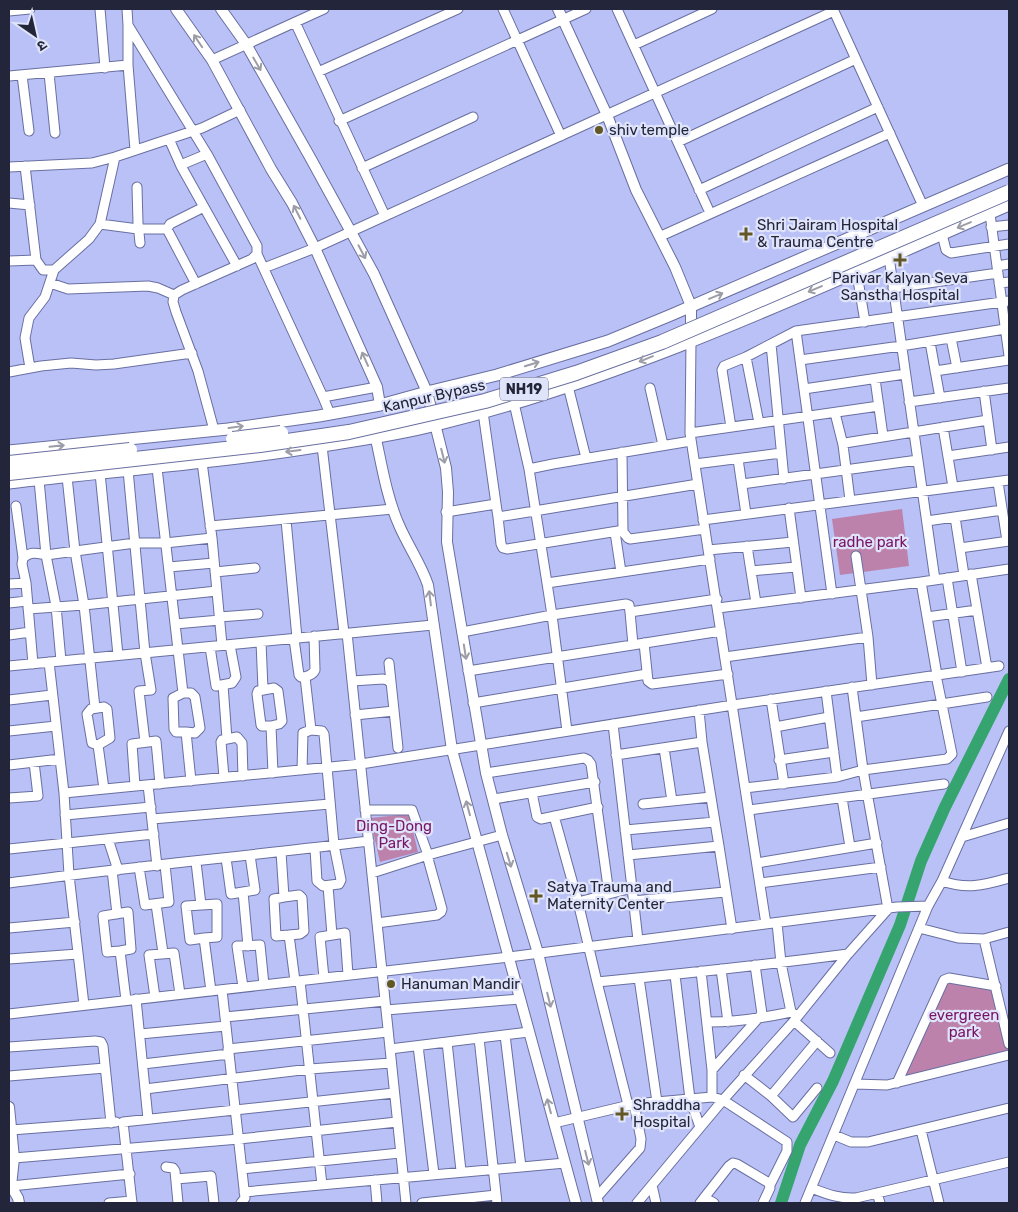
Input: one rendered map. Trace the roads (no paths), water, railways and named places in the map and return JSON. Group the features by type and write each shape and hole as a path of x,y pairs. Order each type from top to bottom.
{"highway":[{"name":"Kanpur Bypass","path":"9,463 290,432 404,411 483,391 575,363 652,335 1009,183"},
{"name":"Kanpur Bypass","path":"9,473 260,445 349,432 485,400 576,373 662,342 1009,192"}],"main road":[{"path":"9,451 214,430 330,414 380,405 497,375 608,341 1009,169"},
{"path":"9,483 156,468 376,439 435,426 625,368 715,332 1009,205"}],"street":[{"path":"14,10 30,9"},
{"path":"100,9 105,68"},
{"path":"127,9 128,65 135,150"},
{"path":"176,9 212,60 271,169 292,203 315,248 377,387 380,405"},
{"path":"221,9 246,44 374,274 427,392 446,468 448,492 446,512 447,542 486,773 502,835 538,953 597,1200"},
{"path":"212,60 295,22 303,13 324,9"},
{"path":"318,72 458,9"},
{"path":"503,9 561,136"},
{"path":"558,9 607,115 636,190 661,236 691,306 690,437 766,924"},
{"path":"340,121 586,9"},
{"path":"617,9 710,213"},
{"path":"634,44 712,9"},
{"path":"264,268 315,248 834,10 923,206"},
{"path":"295,22 385,216"},
{"path":"128,25 206,154 257,246 257,254 324,397 330,414"},
{"path":"678,142 856,59"},
{"path":"9,76 128,65"},
{"path":"50,73 55,133"},
{"path":"22,75 29,131"},
{"path":"699,190 878,107"},
{"path":"9,168 92,163 116,157 192,132 240,110"},
{"path":"362,168 473,116"},
{"path":"661,236 890,133"},
{"path":"168,139 237,266"},
{"path":"181,166 206,154"},
{"path":"30,368 26,349 26,331 29,318 45,297 54,270 89,239 100,224 116,157"},
{"path":"24,166 36,260 43,270 54,270"},
{"path":"137,187 140,243"},
{"path":"9,203 30,205"},
{"path":"167,229 170,224 204,207"},
{"path":"935,371 1009,358 1006,301 998,274 990,214"},
{"path":"100,224 138,229 167,229"},
{"path":"991,227 1009,225"},
{"path":"167,229 196,284"},
{"path":"942,234 946,250 951,253 1009,244"},
{"path":"50,282 68,289 148,286 174,295 252,259 257,254"},
{"path":"889,258 935,580"},
{"path":"9,260 36,260"},
{"path":"893,288 998,274 1009,264"},
{"path":"998,274 1009,282"},
{"path":"858,280 865,322"},
{"path":"174,295 173,302 192,353 214,430"},
{"path":"732,427 722,370 724,366 746,357 796,331 1006,301"},
{"path":"800,360 930,342 1006,323"},
{"path":"796,331 818,504 832,594"},
{"path":"951,338 957,368"},
{"path":"930,342 940,398"},
{"path":"771,344 784,479"},
{"path":"9,372 71,364 114,364 192,353"},
{"path":"746,357 759,423"},
{"path":"804,389 905,374"},
{"path":"875,379 882,436"},
{"path":"568,386 586,458"},
{"path":"324,397 377,387"},
{"path":"650,388 663,445"},
{"path":"909,402 1009,388"},
{"path":"984,391 992,450"},
{"path":"514,403 529,469 552,615 567,731"},
{"path":"529,469 663,445 732,427 879,406"},
{"path":"483,412 503,548 508,549 619,532 630,539 746,514 1009,480"},
{"path":"834,412 843,445 850,500"},
{"path":"843,445 845,442 988,420"},
{"path":"943,427 953,487"},
{"path":"376,439 393,509 399,525 422,568 428,585 452,750 576,1203"},
{"path":"322,446 352,680 406,1203"},
{"path":"948,456 1009,448"},
{"path":"621,572 619,532 623,496 622,452"},
{"path":"695,464 781,453"},
{"path":"738,458 746,514"},
{"path":"742,484 918,460"},
{"path":"202,462 220,619 236,677 234,682 216,686 210,647"},
{"path":"156,468 183,694"},
{"path":"128,470 145,653 151,690 139,691 144,742"},
{"path":"100,474 118,655"},
{"path":"67,476 95,708"},
{"path":"39,480 46,555 56,606 61,661"},
{"path":"960,548 1008,541 998,482"},
{"path":"498,517 698,484"},
{"path":"446,512 496,504"},
{"path":"16,506 23,558 22,564 26,582 33,664"},
{"path":"788,508 801,598"},
{"path":"210,526 393,509"},
{"path":"926,521 1002,510"},
{"path":"955,517 960,548 977,610 986,668"},
{"path":"286,520 299,675 301,678 313,673 315,670 314,636"},
{"path":"23,558 34,552 46,555 135,543 166,543 212,538"},
{"path":"547,583 621,572 748,546 793,542"},
{"path":"748,546 756,603"},
{"path":"856,556 868,637 872,685"},
{"path":"168,567 255,568"},
{"path":"751,571 796,567"},
{"path":"630,612 801,598 1009,569"},
{"path":"946,578 962,672"},
{"path":"9,584 26,582"},
{"path":"745,788 784,784 863,770 950,758 952,754 936,675 921,582"},
{"path":"9,603 56,606 84,605 217,591"},
{"path":"462,632 552,615 626,604 629,605 633,645"},
{"path":"927,617 977,610"},
{"path":"175,624 258,614"},
{"path":"9,666 433,625"},
{"path":"468,671 721,631"},
{"path":"9,634 30,632"},
{"path":"725,657 868,637"},
{"path":"261,642 263,689"},
{"path":"644,643 648,681 652,684 728,674"},
{"path":"49,662 64,793 70,875 84,1005"},
{"path":"388,663 398,748"},
{"path":"64,793 360,764 699,710 999,666"},
{"path":"473,702 647,674"},
{"path":"305,677 311,730"},
{"path":"352,680 383,679 391,683"},
{"path":"223,685 227,739"},
{"path":"274,688 278,691 282,721 271,726 262,726 260,722 257,694 258,691 263,689 274,688"},
{"path":"852,688 863,770 876,843 893,908"},
{"path":"826,691 837,776"},
{"path":"183,694 191,694 195,697 200,728 194,732 186,732 176,732 174,729 173,698 183,694"},
{"path":"9,700 52,696"},
{"path":"856,717 987,696"},
{"path":"771,700 784,784"},
{"path":"104,706 107,709 111,736 108,740 98,745 92,743 88,714 91,709 104,706"},
{"path":"699,710 702,742 732,929"},
{"path":"355,715 394,711"},
{"path":"775,728 829,717"},
{"path":"613,724 638,940"},
{"path":"9,732 56,726"},
{"path":"271,726 273,773"},
{"path":"302,770 303,733 311,730 322,730 324,734 334,845 341,880 339,884 323,886 317,880 315,848"},
{"path":"805,1203 928,906 942,881 1009,731"},
{"path":"186,732 191,781"},
{"path":"224,777 221,742 237,737 242,742 243,776"},
{"path":"136,786 132,744 156,741 160,784"},
{"path":"616,756 702,742"},
{"path":"98,745 104,789"},
{"path":"664,748 672,801"},
{"path":"779,760 834,752"},
{"path":"486,773 584,758 588,760 591,764 598,807 609,894"},
{"path":"9,765 60,759"},
{"path":"9,798 38,796 34,762"},
{"path":"494,799 594,782"},
{"path":"749,810 944,784"},
{"path":"139,868 145,905 169,902 154,834 148,785"},
{"path":"532,793 537,817 543,819 598,807"},
{"path":"643,804 711,797"},
{"path":"842,798 850,847"},
{"path":"152,819 330,804"},
{"path":"65,815 151,807"},
{"path":"365,810 412,810 428,855 442,909 442,914 377,923"},
{"path":"554,816 578,902 597,982 641,1139 640,1148 597,1200"},
{"path":"625,830 715,822"},
{"path":"962,837 1009,823"},
{"path":"9,849 154,834"},
{"path":"372,873 428,855 502,835"},
{"path":"108,839 115,870 117,914"},
{"path":"9,883 368,841"},
{"path":"757,863 876,843"},
{"path":"628,855 719,846"},
{"path":"281,852 284,897"},
{"path":"226,858 231,894 255,890 250,855"},
{"path":"196,862 201,905"},
{"path":"760,882 881,867"},
{"path":"942,881 956,886 980,886 1009,878"},
{"path":"328,886 332,935"},
{"path":"578,902 632,888"},
{"path":"243,892 248,946"},
{"path":"633,901 725,892"},
{"path":"298,894 302,898 304,931 300,934 289,935 276,936 274,899 298,894"},
{"path":"156,904 163,953"},
{"path":"216,904 217,937 204,938 190,940 186,906 216,904"},
{"path":"9,1014 509,957 893,908 928,906"},
{"path":"637,1203 794,1016 848,954 893,908"},
{"path":"128,912 131,949 120,950 107,952 103,916 128,912"},
{"path":"9,928 75,922"},
{"path":"776,923 781,962 794,1016 830,1053"},
{"path":"919,928 958,938 984,939 1009,932"},
{"path":"324,978 320,937 332,935 344,934 348,975"},
{"path":"289,935 303,1009 322,1184"},
{"path":"204,938 211,991"},
{"path":"984,939 1009,1044"},
{"path":"243,987 238,946 260,945 264,985"},
{"path":"120,950 126,1000"},
{"path":"155,997 149,954 174,952 180,994"},
{"path":"9,959 78,954"},
{"path":"597,982 756,966 848,954"},
{"path":"712,1070 762,1014 756,966"},
{"path":"721,969 728,1022"},
{"path":"700,971 708,1022 712,1097"},
{"path":"675,975 690,1099 700,1126"},
{"path":"639,978 656,1102"},
{"path":"897,1083 944,980 949,978 996,986"},
{"path":"222,990 245,1198 241,1203"},
{"path":"136,999 148,1119"},
{"path":"140,1034 303,1009 520,999"},
{"path":"708,1022 794,1016"},
{"path":"143,1064 306,1040 388,1032"},
{"path":"390,1049 529,1032"},
{"path":"505,1035 521,1167"},
{"path":"422,1203 496,1199 479,1038"},
{"path":"9,1047 98,1041 103,1046 111,1123"},
{"path":"772,1096 817,1041"},
{"path":"446,1042 461,1171"},
{"path":"418,1046 434,1174"},
{"path":"855,1084 887,1085 1009,1055"},
{"path":"145,1089 232,1080 310,1069 391,1063"},
{"path":"9,1076 105,1068"},
{"path":"744,1075 772,1096 790,1115 795,1117 817,1088"},
{"path":"11,1136 111,1123 394,1093"},
{"path":"554,1123 631,1104 712,1097 723,1100 787,1142 787,1152 763,1203"},
{"path":"9,1107 14,1158 14,1196 130,1174"},
{"path":"834,1135 851,1142 860,1143 1009,1108"},
{"path":"109,1203 132,1202 123,1122"},
{"path":"14,1158 126,1147 239,1139 397,1122"},
{"path":"921,1130 938,1203"},
{"path":"242,1168 400,1153"},
{"path":"812,1188 835,1197 855,1200 877,1193 1009,1162"},
{"path":"244,1192 565,1163"},
{"path":"714,1203 702,1200 728,1166 733,1164 737,1164 770,1185"},
{"path":"166,1166 173,1168 178,1203"},
{"path":"176,1179 211,1176 214,1203"},
{"path":"375,1180 377,1203"},
{"path":"652,1184 656,1203"},
{"path":"877,1193 880,1203"}],"waterway":[{"path":"781,1203 800,1145 833,1081 900,925 921,861 945,807 1009,679"}],"place":[{"name":"shiv temple","path":"599,130"},
{"name":"Shri Jairam Hospital & Trauma Centre","path":"746,234"},
{"name":"Parivar Kalyan Seva Sanstha Hospital","path":"900,260"},
{"name":"Satya Trauma and Maternity Center","path":"536,896"},
{"name":"Hanuman Mandir","path":"391,984"},
{"name":"Shraddha Hospital","path":"622,1114"}],"park label":[{"name":"radhe park","path":"870,542"},
{"name":"Ding-Dong Park","path":"394,834"},
{"name":"evergreen park","path":"964,1024"}]}
